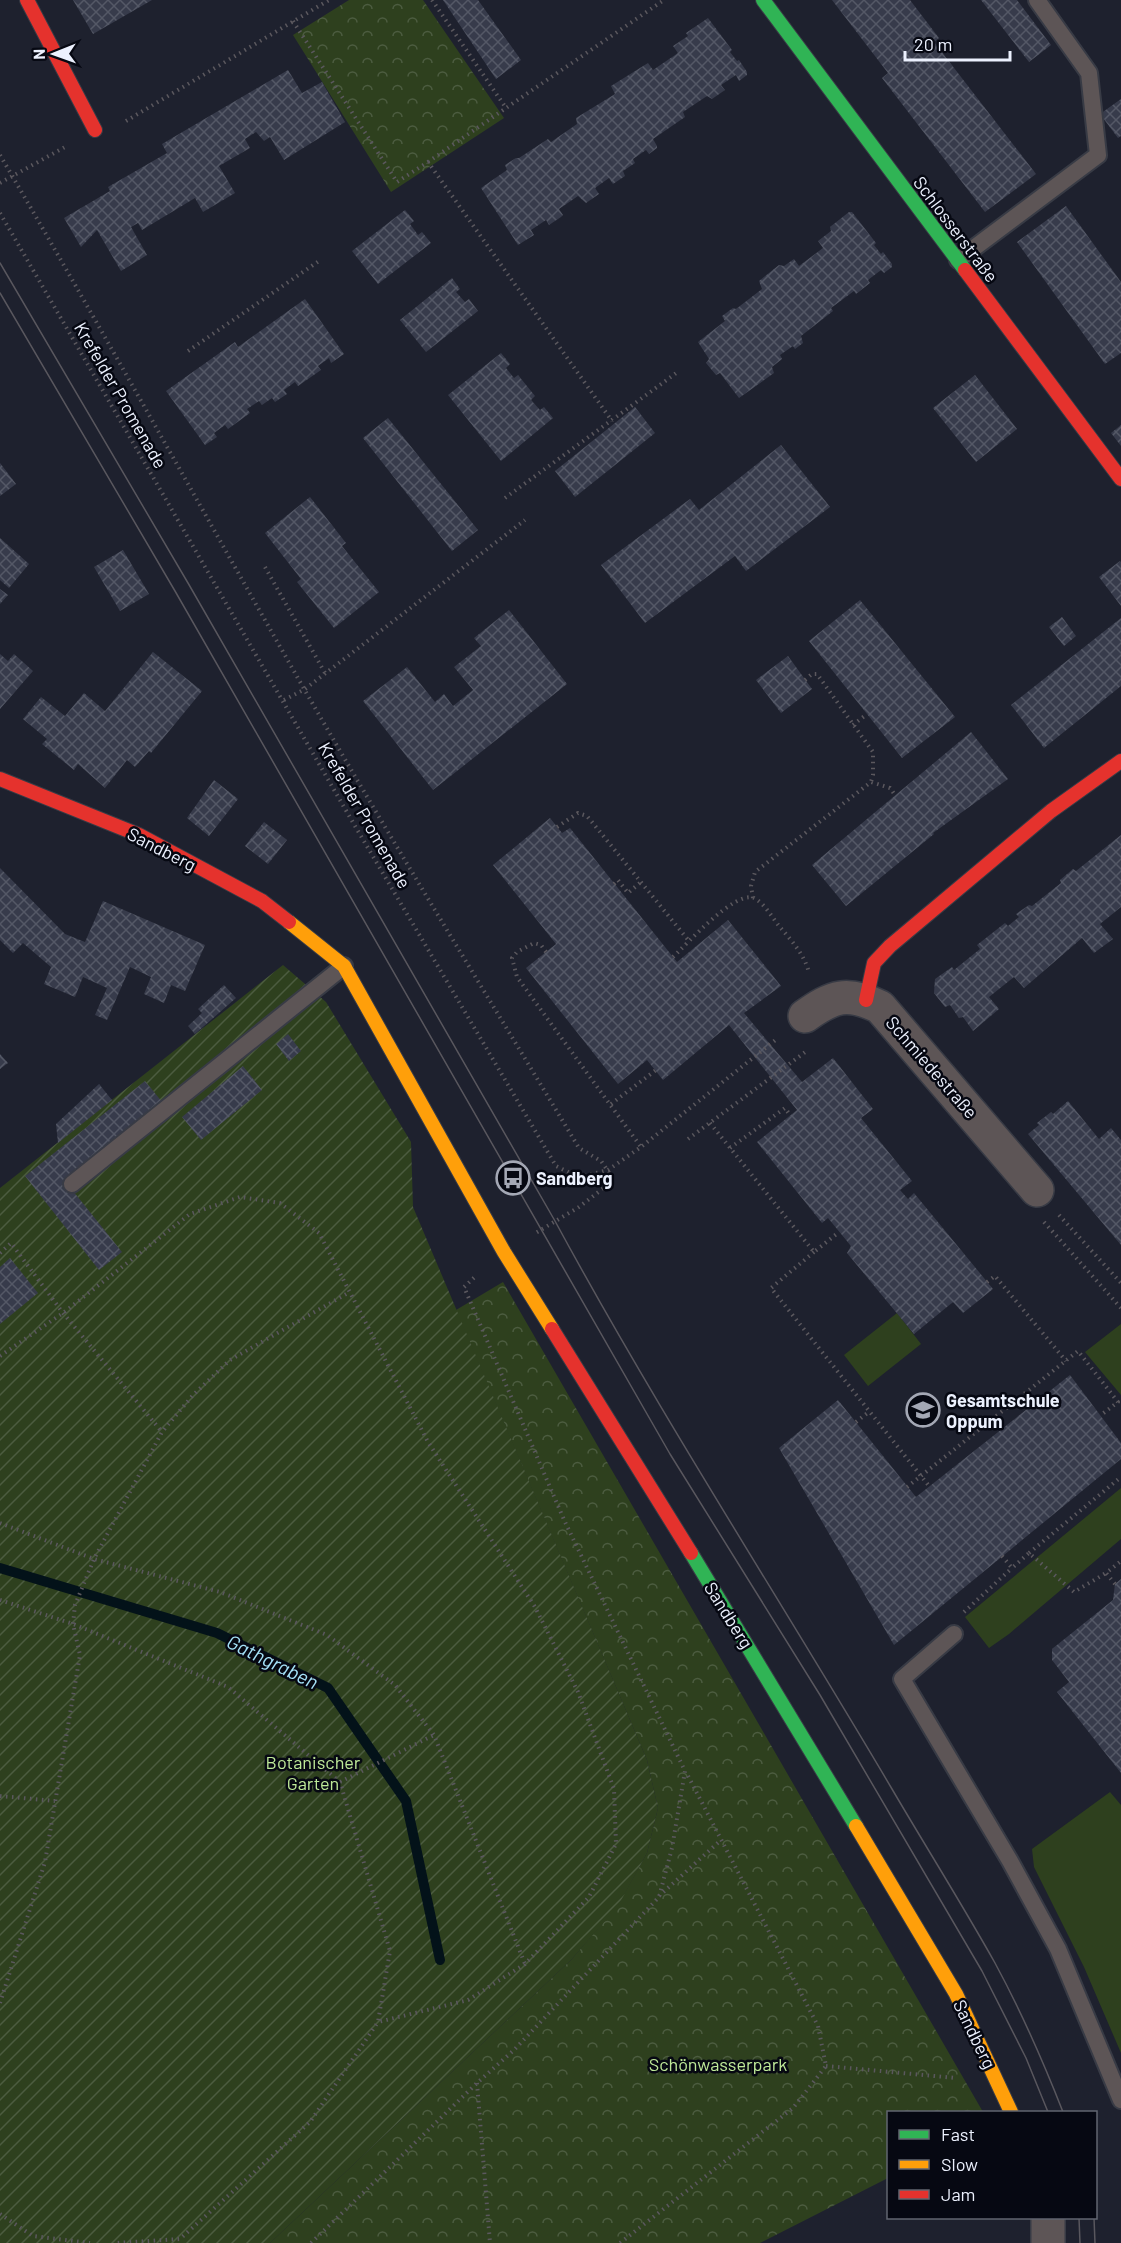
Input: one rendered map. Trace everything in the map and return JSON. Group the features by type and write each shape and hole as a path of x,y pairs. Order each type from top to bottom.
{"street":[{"path":"27,0 95,130"},
{"name":"Schlosserstraße","path":"763,0 1121,479"},
{"path":"810,1031 825,1003 837,998 856,997 866,1000 874,963 890,946 1051,811 1121,761"},
{"name":"Sandberg","path":"0,779 139,835 252,895 344,966 504,1252 770,1682 956,1994 1011,2111"},
{"name":"Schmiedestraße","path":"866,1000 880,1007 1037,1190"},
{"path":"1048,2219 1048,2243"}],"lane":[{"path":"958,260 1098,155 1089,73 1037,0"},
{"path":"72,1184 344,966"},
{"path":"954,1634 902,1679 1004,1851 1058,1949 1121,2100"}],"path":[{"path":"0,183 95,130 126,120 330,0"},
{"path":"432,0 506,108"},
{"path":"293,21 397,182 664,0"},
{"path":"0,155 122,365 304,689 579,1148 601,1161 614,1180 568,1214"},
{"path":"428,162 612,421"},
{"name":"Krefelder Promenade","path":"0,213 355,826 556,1166 572,1174 584,1176 608,1170 810,1031"},
{"path":"188,351 319,261"},
{"path":"506,498 680,371"},
{"path":"284,700 325,674 525,520"},
{"path":"265,567 325,674"},
{"path":"753,898 751,886 755,872 871,782 873,775 873,752 853,724 817,674 812,674 805,680"},
{"path":"853,724 867,714"},
{"path":"871,782 890,788 895,795"},
{"path":"557,827 578,813 587,816 689,942"},
{"path":"614,884 618,880 628,893 641,882"},
{"path":"673,957 730,904 742,897 753,898 763,906 795,945"},
{"path":"546,952 541,945 534,943 518,952 512,958 517,977 641,1146"},
{"path":"688,1139 710,1123 810,1031"},
{"path":"611,1104 656,1070"},
{"path":"730,1148 784,1108 790,1115"},
{"path":"710,1123 814,1252"},
{"path":"1037,1190 1121,1283"},
{"path":"0,1356 63,1313 190,1214 240,1197 280,1203 319,1233 348,1293 428,1442 535,1607 578,1692 614,1789 616,1844 589,1897 525,1964 468,2000 378,2022"},
{"path":"1043,1222 1121,1308"},
{"path":"839,1232 771,1288 930,1486"},
{"path":"0,1253 11,1244 63,1313 162,1432"},
{"path":"504,1252 464,1287 565,1522 685,1771 818,2026 826,2066 793,2108 620,2243"},
{"path":"987,1282 995,1276 1066,1361"},
{"path":"0,2003 45,1862 80,1655 73,1624 75,1605 94,1559 162,1432 193,1395 230,1360 348,1293"},
{"path":"907,1487 1078,1351 1120,1404 1101,1415"},
{"path":"856,1422 870,1411"},
{"path":"954,1634 964,1612 1029,1553 1121,1476"},
{"path":"0,1523 94,1559 220,1592 327,1635 395,1685 434,1735 525,1964"},
{"path":"1029,1553 1074,1592 1106,1574 1121,1561"},
{"path":"1002,1556 1012,1568"},
{"path":"1106,1574 1115,1584"},
{"path":"0,1600 73,1624 228,1687 340,1782 390,1950 378,2022 310,2122 180,2239 116,2243"},
{"path":"340,1782 434,1735"},
{"path":"659,1897 672,1848 685,1771"},
{"path":"0,1796 55,1801"},
{"path":"310,2243 514,2050 659,1897 721,1840"},
{"path":"826,2066 998,2082"},
{"path":"477,2083 490,2243"},
{"path":"0,2214 33,2236 90,2243"}],"green space":[{"path":"349,0 423,0 504,118 391,192 293,35"},
{"name":"Botanischer Garten","path":"283,965 326,1002 411,1142 413,1207 647,1760 658,1808 647,1853 618,1906 571,1960 270,2243 0,2243 0,1188"},
{"name":"Schönwasserpark","path":"503,1282 982,2111 887,2111 887,2179 760,2243 270,2243 571,1960 618,1905 647,1853 658,1808 647,1760 456,1310"},
{"path":"897,1313 921,1344 868,1386 844,1355"},
{"path":"1121,1324 1121,1395 1085,1352"},
{"path":"1121,1488 1121,1539 1009,1634 989,1648 965,1617"},
{"path":"1110,1792 1121,1805 1121,2053 1084,1967 1034,1867 1032,1849"}],"building":[{"path":"73,0 152,0 93,34"},
{"path":"443,0 478,0 521,60 496,79"},
{"path":"832,0 910,0 939,38 934,42 1036,174 985,212 882,78 888,73"},
{"path":"981,0 1017,0 1051,45 1029,62"},
{"path":"708,18 732,50 730,52 737,61 739,60 747,75 739,81 736,75 721,85 725,90 712,99 707,96 683,112 685,117 653,139 657,148 649,154 646,150 633,159 635,163 623,171 625,176 613,184 609,178 595,188 599,194 586,203 578,196 559,209 563,215 561,217 549,225 546,220 531,230 534,235 518,245 481,188 507,170 505,165 548,139 551,142 577,124 576,118 615,94 611,86 648,63 653,70 678,53 673,46 688,36 686,33"},
{"path":"288,70 302,93 322,82 345,122 284,160 270,137 264,141 256,132 245,139 250,148 219,166 235,193 203,212 195,198 142,230 138,223 131,227 147,255 121,271 97,230 81,247 64,218 110,191 108,187 167,153 162,144"},
{"path":"1121,99 1121,136 1118,138 1100,114"},
{"path":"1066,206 1121,282 1121,353 1105,364 1017,242"},
{"path":"405,210 414,221 410,224 418,235 422,232 431,243 378,284 352,251"},
{"path":"852,212 892,267 884,273 881,270 856,294 854,291 831,308 833,311 801,336 803,343 795,349 793,346 780,355 782,359 772,367 774,373 739,398 720,373 716,375 706,363 709,359 698,342 725,321 722,316 733,308 736,309 762,289 759,281 779,265 784,266 794,259 799,266 823,248 818,241 831,231 830,227"},
{"path":"452,278 460,289 456,292 465,302 469,299 478,311 426,352 400,320"},
{"path":"305,299 344,354 331,363 329,358 318,366 321,370 298,386 295,382 284,390 287,394 275,402 272,398 262,405 259,401 247,409 250,413 228,429 225,425 214,433 217,437 205,445 166,391 235,342 238,347"},
{"path":"501,353 510,364 506,368 514,378 518,375 535,396 531,400 540,410 544,407 553,418 501,461 448,395"},
{"path":"975,375 1017,429 976,462 933,408"},
{"path":"635,407 655,433 575,497 555,471"},
{"path":"388,418 478,530 452,551 363,438"},
{"path":"1121,425 1121,446 1111,433"},
{"path":"781,445 830,507 746,571 735,556 645,623 601,565 690,499 699,510"},
{"path":"0,463 16,484 0,496"},
{"path":"310,497 346,543 342,546 379,592 334,628 297,582 301,579 265,533"},
{"path":"0,538 29,564 9,588 0,580"},
{"path":"123,550 149,594 120,611 94,567"},
{"path":"1121,562 1121,606 1099,577"},
{"path":"0,589 8,595 0,604"},
{"path":"860,600 955,717 902,758 809,641"},
{"path":"509,610 567,684 433,790 363,701 407,667 435,702 444,694 453,706 473,690 454,667 481,646 474,638"},
{"path":"1062,617 1076,636 1064,646 1049,627"},
{"path":"1121,618 1121,686 1044,748 1011,705"},
{"path":"153,652 202,691 151,753 149,751 135,767 127,760 105,788 78,764 74,770 42,744 47,739 23,719 41,697 65,716 84,693 105,711"},
{"path":"0,654 8,661 14,654 33,671 0,709"},
{"path":"788,656 812,689 781,713 756,680"},
{"path":"971,732 1008,779 933,833 846,906 812,865"},
{"path":"214,780 238,799 209,836 187,818"},
{"path":"550,818 562,833 570,828 677,962 728,920 781,986 744,1013 802,1082 833,1058 873,1109 861,1118 912,1181 900,1190 908,1199 914,1193 993,1289 963,1313 953,1302 914,1334 847,1253 851,1246 828,1218 822,1223 757,1142 797,1110 729,1025 663,1080 647,1060 618,1084 526,968 556,944 493,865"},
{"path":"264,822 287,840 268,864 245,846"},
{"path":"1121,835 1121,907 1100,924 1113,939 1094,953 1082,938 1024,988 1014,977 989,997 999,1009 973,1031 963,1017 959,1018 950,1005 945,1007 934,993 935,979 952,967 954,970 980,949 977,945 1005,923 1008,926 1019,917 1016,914 1029,905 1032,906 1061,883 1060,880 1073,869 1076,871"},
{"path":"0,868 65,934 85,942 103,901 205,945 185,991 171,985 164,1003 144,994 151,977 130,967 107,1020 95,1015 107,988 83,977 75,997 44,984 51,967 23,943 13,953 0,940"},
{"path":"224,985 236,998 195,1034 188,1026 202,1013 198,1009"},
{"path":"288,1034 301,1051 289,1061 276,1044"},
{"path":"0,1054 8,1063 0,1069"},
{"path":"243,1066 262,1090 201,1140 182,1117"},
{"path":"145,1081 163,1103 65,1181 122,1252 99,1270 25,1176"},
{"path":"99,1084 112,1100 58,1143 56,1124"},
{"path":"1068,1101 1099,1139 1111,1128 1121,1140 1121,1245 1028,1134 1039,1125 1037,1123 1051,1112 1053,1114"},
{"path":"10,1258 38,1293 0,1324 0,1267"},
{"path":"1070,1375 1121,1443 1121,1459 894,1645 779,1448 838,1400 916,1497"},
{"path":"1121,1579 1121,1773 1057,1692 1069,1682 1052,1660 1052,1649 1113,1600 1115,1584"}],"waterway":[{"name":"Gathgraben","path":"0,1568 217,1633 328,1688 406,1801 440,1960"}],"tram line":[{"path":"0,263 188,583 636,1365 850,1718 1005,1981 1040,2055 1063,2111"},
{"path":"0,293 175,591 670,1454 820,1695 982,1971 1026,2058 1048,2111"},
{"path":"1079,2219 1080,2243"},
{"path":"1094,2219 1095,2243"}],"traffic: fast":[{"path":"763,0 965,270"},
{"path":"691,1553 856,1826"}],"traffic: slow":[{"path":"289,922 344,966 504,1252 552,1329"},
{"path":"856,1826 956,1994 1011,2111"}],"traffic: jam":[{"path":"27,0 95,130"},
{"path":"965,270 1121,479"},
{"path":"866,1000 874,963 890,946 1051,811 1121,761"},
{"path":"0,779 139,835 262,901 289,922"},
{"path":"552,1329 691,1553"}],"place":[{"name":"Sandberg","path":"513,1178"},
{"name":"Gesamtschule Oppum","path":"923,1410"}]}
